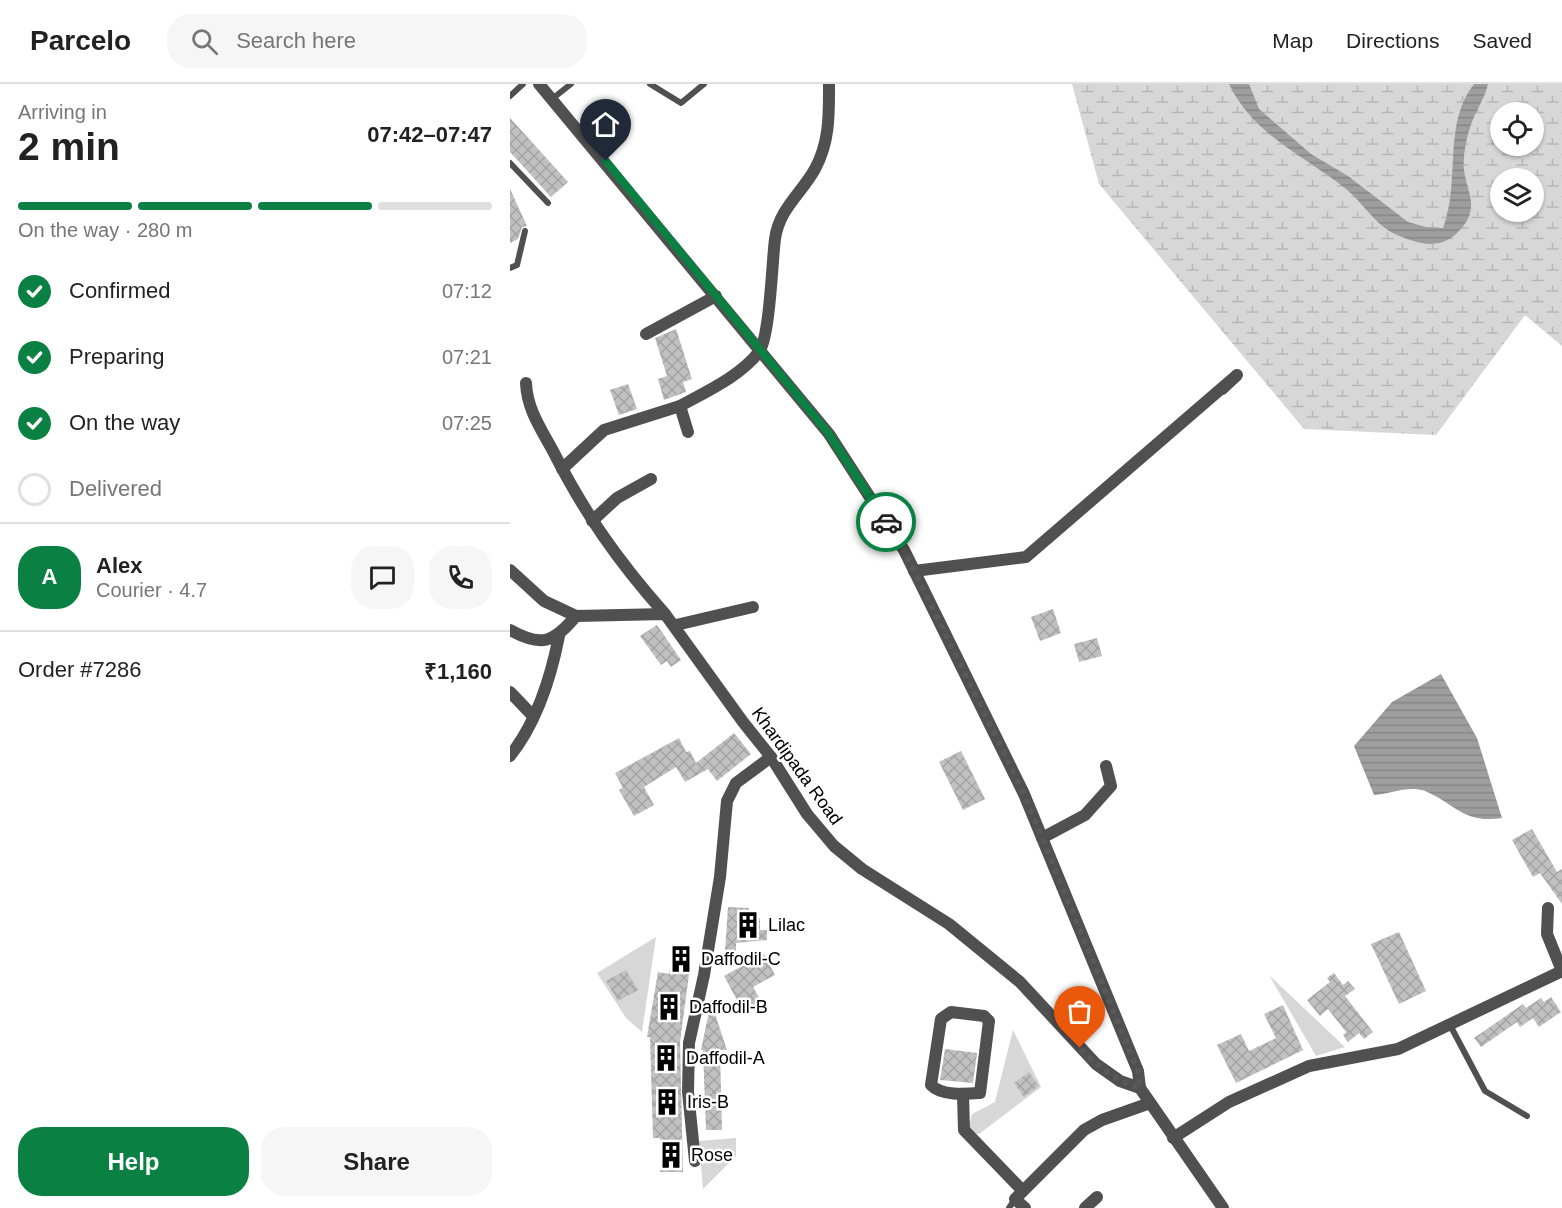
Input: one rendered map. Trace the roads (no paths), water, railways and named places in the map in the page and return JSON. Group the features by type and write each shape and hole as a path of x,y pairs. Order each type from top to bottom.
{"street":[{"path":"539,84 829,434 904,550 1024,794 1138,1071 1140,1088 1223,1208"},
{"path":"562,470 604,430 680,406 732,377 760,350 774,268 775,239 781,213 814,170 825,145 829,124 829,84"},
{"path":"646,334 716,296"},
{"path":"914,571 1026,557 1237,375 1222,389"},
{"name":"Khardipada Road","path":"526,383 526,396 536,420 592,521 617,557 676,625 736,713 771,757 807,814 834,846 862,869 949,924 1020,982 1096,1064 1120,1082 1140,1088"},
{"path":"680,406 688,432"},
{"path":"592,521 617,498 651,479"},
{"path":"510,570 544,601 576,616 665,614"},
{"path":"676,625 753,608"},
{"path":"510,756 533,716 552,672 559,636 576,616"},
{"path":"510,630 536,641 545,641 559,636"},
{"path":"510,692 533,716"},
{"path":"695,1161 688,1092 689,1043 704,975 720,877 727,801 736,783 771,757"},
{"path":"1042,838 1085,815 1111,786 1106,766"},
{"path":"1173,1138 1229,1102 1309,1066 1398,1049 1562,971 1547,934 1548,908"},
{"path":"951,1012 984,1016 989,1021 982,1090 980,1093 963,1094 936,1090 931,1085 941,1018 951,1012"},
{"path":"963,1094 964,1130 1018,1202 1084,1130 1102,1120 1150,1103"},
{"path":"1085,1208 1098,1197"}],"lane":[{"path":"510,96 523,84"},
{"path":"552,99 571,84"},
{"path":"650,84 681,104 704,84"},
{"path":"510,163 548,204"},
{"path":"510,268 517,265 525,231"},
{"path":"1450,1025 1485,1091 1527,1116"}],"place":[{"name":"Lilac","path":"748,925"},
{"name":"Daffodil-C","path":"681,959"},
{"name":"Daffodil-B","path":"669,1007"},
{"name":"Daffodil-A","path":"666,1058"},
{"name":"Iris-B","path":"667,1102"},
{"name":"Rose","path":"671,1155"}]}
